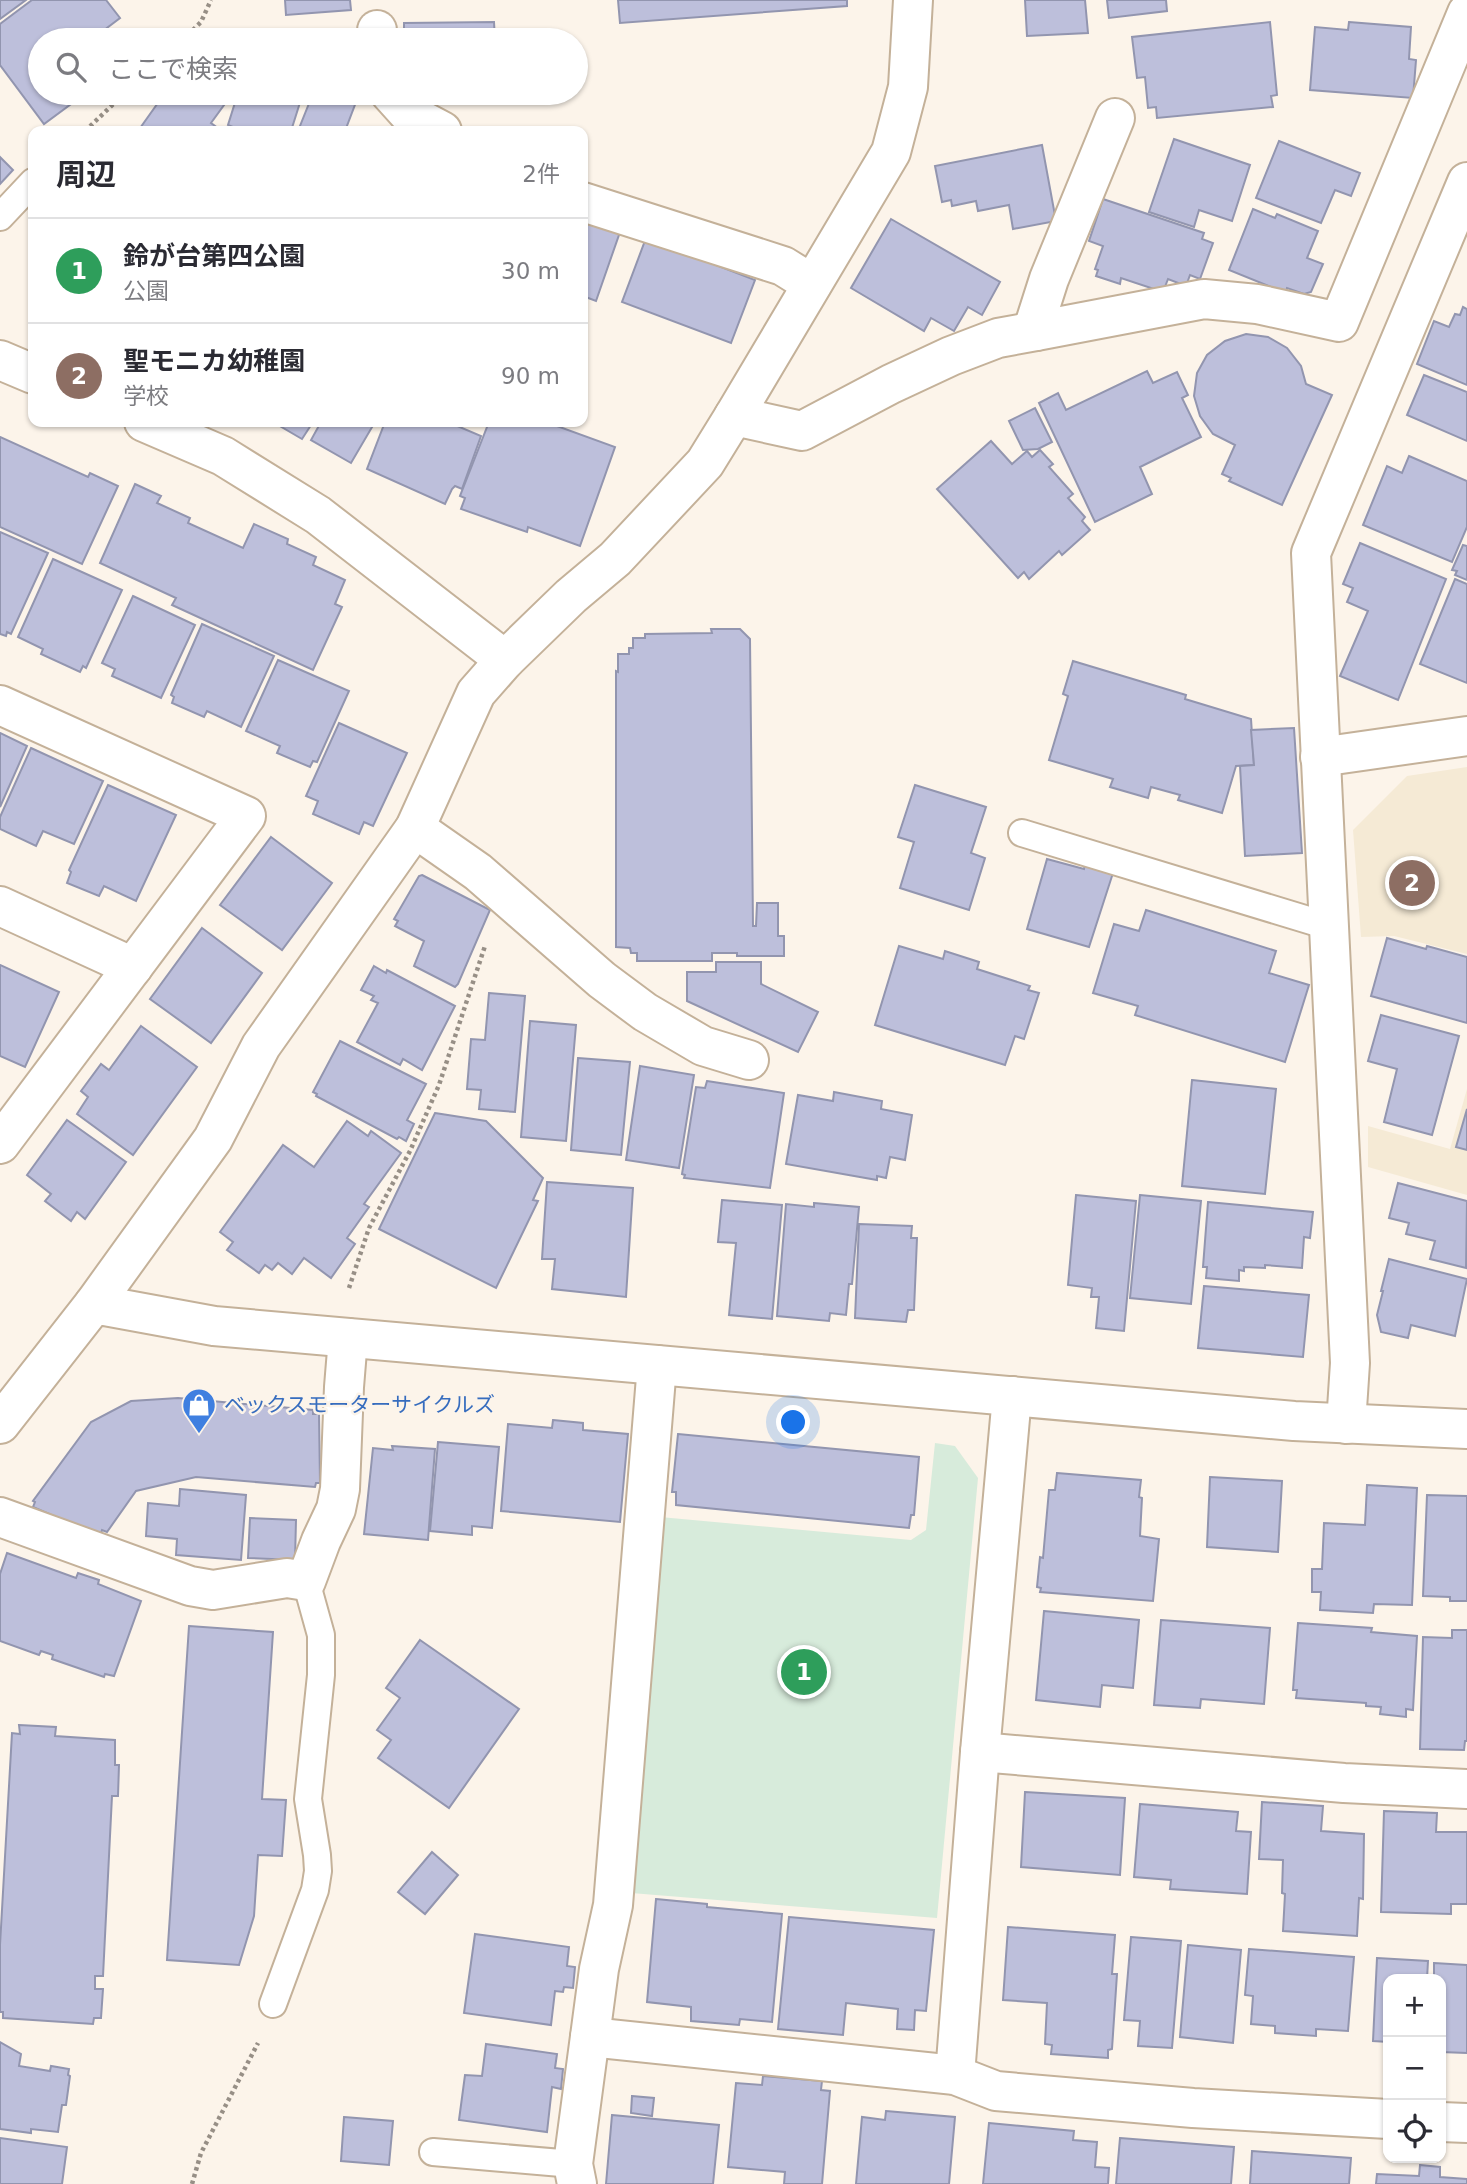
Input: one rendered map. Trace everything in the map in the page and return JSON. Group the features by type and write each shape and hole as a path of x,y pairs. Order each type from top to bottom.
{"street":[{"path":"0,1424 94,1304 213,1139 261,1046 415,828 476,693 505,660 571,596 615,559 705,463 891,152 908,87 913,0"},
{"path":"734,416 802,431 891,384 998,338 1203,299 1257,304 1339,321 1467,13"},
{"path":"401,105 408,113 433,126"},
{"path":"1036,331 1034,326 1049,279 1115,118"},
{"path":"1346,1424 1350,1363 1311,553 1467,182"},
{"path":"588,204 783,266 812,284"},
{"path":"0,360 28,372"},
{"path":"156,427 223,456 318,515 505,660"},
{"path":"0,705 246,816 0,1144"},
{"path":"1320,757 1467,736"},
{"path":"415,828 478,872 602,980 645,1012 703,1046 749,1060"},
{"path":"0,906 133,967"},
{"path":"94,1304 214,1326 1346,1424 1467,1429"},
{"path":"0,1517 190,1586 213,1590 287,1578 306,1581 336,1509 341,1489 348,1338"},
{"path":"575,2174 599,1969 613,1905 657,1365"},
{"path":"955,2075 980,1752 1012,1396"},
{"path":"980,1752 1344,1783 1467,1789"},
{"path":"590,2038 955,2075 996,2091 1193,2108 1383,2119"},
{"path":"1446,2122 1467,2123"}],"lane":[{"path":"0,216 28,187"},
{"path":"1022,832 1328,926"},
{"path":"273,2004 315,1889 318,1871 308,1800 321,1675 321,1635 306,1581"},
{"path":"433,2152 575,2174"}],"path":[{"path":"195,28 201,22 211,0"},
{"path":"90,126 112,105"},
{"path":"349,1289 369,1228 410,1151 439,1085 495,918 508,897"},
{"path":"192,2184 201,2153 264,2031 273,2004"}],"shaded area":[{"path":"1467,767 1467,954 1394,936 1361,937 1353,830 1407,776"},
{"path":"1467,1089 1467,1195 1368,1167 1368,1126 1450,1149"}],"green space":[{"path":"935,1443 955,1446 978,1478 937,1918 631,1893 660,1517 911,1540 926,1530"}],"building":[{"path":"0,0 26,0 0,19"},
{"path":"32,0 106,0 120,18 107,28 28,28 28,103 0,65 0,24"},
{"path":"285,0 350,0 351,10 286,15"},
{"path":"618,0 847,0 847,6 620,23"},
{"path":"1025,0 1085,0 1088,33 1027,36"},
{"path":"1107,0 1166,0 1167,11 1109,18"},
{"path":"494,22 494,28 404,28 404,23"},
{"path":"1270,22 1277,95 1271,96 1273,107 1157,118 1156,107 1148,108 1145,77 1137,78 1132,37"},
{"path":"1349,22 1411,27 1409,59 1416,60 1413,98 1310,90 1315,27 1348,30"},
{"path":"30,105 70,105 44,124"},
{"path":"156,105 224,105 211,123 215,126 142,126"},
{"path":"234,105 299,105 293,126 228,125"},
{"path":"308,105 355,105 347,126 300,126"},
{"path":"1174,139 1250,165 1232,221 1199,210 1194,227 1149,212"},
{"path":"1279,141 1360,173 1351,196 1335,190 1321,223 1256,198"},
{"path":"1042,145 1056,221 1013,229 1009,205 978,211 976,201 952,206 951,200 942,202 935,166"},
{"path":"0,157 13,170 0,184"},
{"path":"1103,199 1204,233 1202,239 1213,243 1200,279 1190,275 1186,286 1168,279 1163,292 1121,278 1120,284 1096,276 1098,270 1095,269 1103,246 1089,241"},
{"path":"1253,209 1275,218 1277,214 1318,231 1307,258 1323,264 1311,292 1304,294 1287,288 1286,293 1229,270"},
{"path":"891,219 1000,282 982,315 968,307 954,331 931,318 924,331 851,288"},
{"path":"588,221 620,232 596,301 588,298"},
{"path":"646,238 755,280 731,343 622,302"},
{"path":"1463,307 1467,309 1467,385 1417,364 1434,321 1449,327 1455,314 1460,315"},
{"path":"1246,334 1268,337 1287,348 1301,366 1306,384 1332,395 1282,505 1229,481 1231,478 1222,474 1235,445 1213,434 1200,416 1194,396 1197,373 1207,355 1225,341"},
{"path":"1147,371 1153,383 1177,372 1188,395 1182,398 1201,437 1140,467 1152,494 1095,522 1039,403 1058,393 1066,410"},
{"path":"1424,375 1467,392 1467,441 1407,415"},
{"path":"1035,408 1052,442 1038,449 1023,450 1009,421"},
{"path":"282,427 310,427 302,439"},
{"path":"318,427 372,427 351,463 311,440"},
{"path":"383,427 460,427 481,436 462,489 455,486 445,504 367,469"},
{"path":"487,427 560,427 615,447 580,546 528,527 527,532 461,509 465,498 460,496"},
{"path":"0,437 88,477 90,473 118,486 82,564 0,527"},
{"path":"991,441 1012,464 1027,451 1032,457 1040,450 1053,464 1049,467 1073,494 1068,498 1085,517 1082,521 1090,530 1062,555 1059,551 1029,579 1024,572 1018,578 937,489"},
{"path":"1409,456 1467,481 1467,527 1452,562 1363,525 1387,466 1402,473"},
{"path":"135,484 161,496 157,503 190,518 188,523 243,548 254,524 288,539 287,544 316,557 313,565 345,580 335,604 342,607 313,670 172,605 176,598 100,563"},
{"path":"0,532 48,553 11,634 7,632 6,636 0,634"},
{"path":"1360,543 1446,579 1398,700 1340,676 1368,611 1347,602 1353,588 1343,584"},
{"path":"1463,545 1467,546 1467,580 1455,575 1457,571 1452,570"},
{"path":"53,559 122,590 86,668 83,666 80,672 41,654 43,649 18,637"},
{"path":"1455,579 1467,584 1467,683 1420,664"},
{"path":"133,596 195,625 161,698 112,676 115,669 102,663"},
{"path":"202,624 274,656 241,727 207,711 204,717 172,703 174,697 171,695"},
{"path":"711,629 740,629 750,639 753,926 756,926 757,903 778,903 778,936 784,936 784,956 712,953 712,961 637,961 637,953 631,953 630,948 616,947 618,654 629,654 629,648 633,648 633,638 645,638 645,634 712,633"},
{"path":"278,660 349,691 317,762 313,761 310,767 277,753 280,746 246,731"},
{"path":"1073,661 1186,695 1185,699 1251,719 1254,765 1236,766 1222,813 1178,800 1180,795 1151,787 1148,798 1110,787 1113,779 1049,760 1068,696 1063,694"},
{"path":"339,723 407,753 373,826 364,822 359,834 313,814 318,801 306,796"},
{"path":"1294,728 1302,853 1245,856 1240,766 1254,765 1251,730"},
{"path":"0,733 27,746 0,807"},
{"path":"31,748 103,781 74,844 43,831 36,846 0,829 0,817"},
{"path":"108,785 176,815 136,901 104,886 99,896 67,883 71,872 69,870"},
{"path":"915,785 986,807 971,853 985,858 969,910 900,888 914,842 898,837"},
{"path":"271,837 332,883 282,950 220,905"},
{"path":"1047,859 1084,869 1085,864 1113,873 1089,947 1027,929"},
{"path":"422,875 490,910 455,987 414,966 424,941 395,926 398,921 394,919"},
{"path":"1146,910 1276,951 1269,973 1309,985 1285,1062 1135,1015 1138,1006 1093,993 1114,924 1139,931"},
{"path":"202,928 262,973 211,1043 150,999"},
{"path":"1387,938 1467,957 1467,1023 1371,996"},
{"path":"899,946 943,959 945,951 979,962 977,969 1030,986 1028,990 1039,993 1024,1039 1015,1036 1005,1065 875,1025"},
{"path":"716,962 761,962 761,984 818,1012 798,1052 687,1001 687,972 716,972"},
{"path":"0,965 59,992 25,1067 0,1056"},
{"path":"374,966 386,973 387,970 455,1006 422,1070 403,1059 400,1065 357,1042 378,1003 371,1000 374,996 361,990"},
{"path":"489,993 525,996 515,1112 479,1109 481,1090 467,1089 471,1039 485,1040"},
{"path":"1381,1015 1459,1036 1432,1135 1384,1122 1397,1069 1368,1061"},
{"path":"530,1021 576,1025 566,1141 521,1137"},
{"path":"141,1026 197,1067 133,1155 77,1114 88,1097 81,1091 101,1064 109,1070"},
{"path":"340,1041 426,1084 407,1120 414,1124 406,1141 399,1137 397,1139 313,1092"},
{"path":"578,1058 630,1062 621,1155 571,1150"},
{"path":"640,1066 694,1075 679,1168 626,1160"},
{"path":"1192,1080 1276,1089 1265,1194 1182,1186"},
{"path":"707,1081 784,1093 770,1188 684,1178 685,1175 682,1174 696,1087 705,1088"},
{"path":"834,1092 882,1101 881,1109 912,1115 905,1160 890,1157 886,1178 877,1176 877,1180 786,1164 798,1095 833,1101"},
{"path":"1467,1109 1467,1150 1456,1147"},
{"path":"435,1113 486,1121 543,1178 533,1200 538,1201 496,1288 379,1229"},
{"path":"67,1120 126,1162 85,1219 77,1212 71,1221 45,1201 51,1194 27,1175"},
{"path":"347,1121 368,1136 371,1131 401,1153 364,1204 369,1207 347,1238 355,1244 331,1278 304,1258 292,1274 278,1263 272,1270 265,1265 259,1273 227,1250 233,1242 220,1232 283,1145 314,1167"},
{"path":"547,1182 633,1188 626,1297 552,1289 555,1259 542,1259"},
{"path":"1398,1183 1467,1201 1466,1268 1430,1259 1435,1241 1406,1234 1409,1223 1389,1218"},
{"path":"1076,1195 1136,1201 1124,1331 1096,1328 1099,1297 1091,1297 1092,1288 1068,1285"},
{"path":"1140,1195 1201,1201 1191,1304 1130,1298"},
{"path":"722,1200 782,1205 772,1319 729,1315 736,1243 718,1242"},
{"path":"1208,1202 1313,1212 1310,1238 1304,1237 1302,1268 1265,1265 1265,1268 1244,1267 1244,1271 1239,1270 1239,1281 1206,1278 1207,1267 1203,1267"},
{"path":"814,1203 859,1207 852,1284 849,1284 846,1315 830,1313 829,1321 777,1316 786,1204 814,1207"},
{"path":"859,1224 912,1226 911,1238 917,1238 914,1310 908,1310 906,1322 855,1318"},
{"path":"1389,1259 1467,1279 1455,1336 1411,1325 1408,1338 1381,1332 1377,1315"},
{"path":"1204,1286 1309,1295 1303,1357 1198,1348"},
{"path":"178,1398 313,1410 313,1414 319,1414 320,1483 316,1483 315,1487 196,1477 136,1491 107,1532 102,1530 100,1536 33,1507 33,1501 91,1422 131,1401"},
{"path":"553,1420 583,1423 583,1430 628,1434 620,1522 501,1511 508,1424 552,1428"},
{"path":"678,1434 919,1457 914,1515 911,1515 909,1528 676,1505 676,1492 672,1492"},
{"path":"438,1442 499,1447 492,1528 472,1526 472,1535 430,1531"},
{"path":"392,1446 435,1449 428,1540 364,1534 373,1448 393,1450"},
{"path":"1057,1473 1141,1480 1140,1536 1159,1539 1153,1601 1040,1592 1041,1588 1037,1587 1040,1557 1043,1558 1049,1490 1055,1490"},
{"path":"1210,1477 1282,1481 1278,1552 1207,1547"},
{"path":"1367,1485 1417,1488 1412,1605 1374,1604 1373,1613 1320,1610 1321,1592 1312,1592 1312,1569 1322,1569 1324,1523 1365,1525"},
{"path":"180,1489 246,1495 241,1560 176,1555 177,1539 146,1536 148,1503 179,1506"},
{"path":"1427,1495 1467,1496 1467,1601 1423,1596"},
{"path":"250,1518 296,1520 295,1560 248,1558"},
{"path":"7,1553 76,1578 78,1573 99,1580 98,1584 141,1601 114,1676 105,1674 104,1677 52,1659 53,1655 41,1651 39,1655 0,1641 0,1574"},
{"path":"1044,1611 1139,1620 1133,1688 1102,1685 1100,1707 1036,1700"},
{"path":"1161,1620 1270,1628 1264,1704 1201,1699 1200,1708 1154,1705"},
{"path":"1298,1623 1372,1628 1371,1632 1417,1636 1413,1710 1406,1709 1406,1717 1380,1714 1381,1707 1366,1706 1366,1703 1296,1698 1297,1690 1293,1690"},
{"path":"189,1626 273,1632 262,1799 286,1800 282,1856 258,1855 254,1916 239,1965 167,1960"},
{"path":"1452,1630 1467,1630 1467,1741 1464,1750 1420,1749 1423,1637 1452,1638"},
{"path":"420,1640 519,1709 449,1808 378,1758 391,1740 377,1730 400,1698 386,1688"},
{"path":"19,1725 56,1727 55,1736 115,1740 115,1765 119,1765 118,1796 112,1796 103,1976 95,1976 95,1989 103,1989 101,2018 94,2018 93,2024 3,2018 3,2012 0,2012 0,1945 12,1733 20,1734"},
{"path":"1025,1792 1125,1798 1120,1875 1021,1867"},
{"path":"1262,1802 1323,1806 1321,1831 1364,1834 1363,1899 1359,1898 1357,1936 1283,1931 1283,1860 1259,1859"},
{"path":"1140,1804 1238,1812 1236,1831 1251,1832 1247,1894 1170,1889 1171,1880 1134,1877"},
{"path":"1384,1811 1437,1813 1436,1832 1467,1832 1467,1904 1451,1904 1451,1914 1381,1912"},
{"path":"432,1852 458,1875 425,1914 398,1892"},
{"path":"656,1899 782,1914 772,2022 740,2019 739,2025 691,2021 691,2007 647,2002"},
{"path":"789,1917 934,1930 926,2011 915,2010 914,2030 897,2029 898,2009 846,2003 843,2035 778,2029"},
{"path":"1008,1927 1115,1935 1112,1974 1117,1974 1112,2049 1108,2050 1108,2058 1051,2054 1052,2045 1045,2044 1047,2003 1003,2000"},
{"path":"475,1934 569,1947 567,1966 575,1967 573,1988 564,1987 563,1992 555,1991 551,2025 464,2013"},
{"path":"1131,1937 1181,1941 1172,2048 1138,2046 1140,2021 1124,2020"},
{"path":"1188,1945 1241,1950 1233,2043 1180,2037"},
{"path":"1249,1949 1354,1957 1348,2031 1316,2029 1316,2036 1275,2033 1275,2026 1251,2024 1253,1996 1245,1995"},
{"path":"1377,1958 1428,1961 1427,1974 1383,1974 1383,2042 1373,2041"},
{"path":"1434,1963 1467,1965 1467,2053 1446,2052 1446,1974 1434,1974"},
{"path":"0,2042 21,2054 19,2066 50,2071 51,2066 69,2069 66,2105 62,2105 58,2132 31,2129 31,2133 0,2129"},
{"path":"486,2044 557,2054 555,2068 563,2069 561,2089 552,2087 547,2132 459,2120 465,2075 482,2076"},
{"path":"763,2076 822,2081 821,2090 830,2091 822,2184 784,2184 785,2172 728,2167 736,2083 762,2085"},
{"path":"632,2096 654,2098 652,2116 631,2113"},
{"path":"886,2111 955,2117 949,2184 856,2184 862,2117 885,2120"},
{"path":"612,2115 719,2125 713,2184 606,2184"},
{"path":"344,2117 393,2121 389,2165 341,2161"},
{"path":"989,2123 1074,2131 1073,2140 1097,2142 1095,2167 1109,2168 1108,2184 983,2184"},
{"path":"0,2138 67,2147 62,2184 0,2184"},
{"path":"1120,2138 1234,2147 1231,2184 1116,2184"},
{"path":"1252,2151 1351,2158 1349,2184 1250,2184"},
{"path":"1420,2165 1440,2167 1440,2177 1467,2179 1467,2184 1376,2184 1377,2174 1419,2176"}],"place":[{"name":"聖モニカ幼稚園","path":"1412,883"},
{"name":"ベックスモーターサイクルズ","path":"199,1435"},
{"name":"鈴が台第四公園","path":"804,1672"}]}
